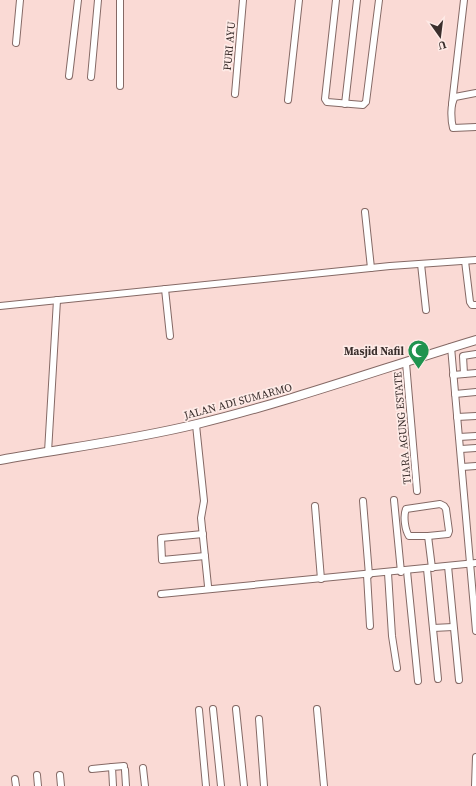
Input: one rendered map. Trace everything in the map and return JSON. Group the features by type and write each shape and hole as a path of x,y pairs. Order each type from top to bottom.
{"main road":[{"name":"JALAN ADI SUMARMO","path":"0,460 144,436 196,424 292,398 476,340"}],"street":[{"path":"16,43 20,0"},
{"path":"69,76 78,0"},
{"path":"91,77 98,0"},
{"path":"120,0 120,86"},
{"name":"PURI AYU","path":"235,94 243,0"},
{"path":"288,100 299,0"},
{"path":"336,0 325,99 327,102 363,105 366,102 380,0"},
{"path":"345,104 357,0"},
{"path":"464,0 452,104 452,118 453,128 476,127"},
{"path":"452,104 455,97 476,93"},
{"path":"366,212 372,268"},
{"path":"0,306 372,268 476,260"},
{"path":"465,261 473,304"},
{"path":"421,264 426,310"},
{"path":"165,289 170,336"},
{"path":"48,452 57,300"},
{"path":"454,346 463,356 476,354"},
{"path":"454,346 453,375 473,564 476,629"},
{"path":"463,356 464,374"},
{"name":"TIARA AGUNG ESTATE","path":"406,363 418,491"},
{"path":"453,375 476,373"},
{"path":"455,394 476,392"},
{"path":"457,417 476,416"},
{"path":"196,424 204,504 201,515 208,586"},
{"path":"459,437 476,436"},
{"path":"461,449 476,448"},
{"path":"462,467 476,466"},
{"path":"394,500 418,681"},
{"path":"363,501 370,626"},
{"path":"440,504 446,509 448,533 428,536 408,536 404,512 406,510 440,504"},
{"path":"315,506 321,579"},
{"path":"203,534 161,538 162,560 205,556"},
{"path":"428,536 433,628 438,679"},
{"path":"161,594 473,564"},
{"path":"448,566 459,680"},
{"path":"388,573 392,636 397,668"},
{"path":"433,628 454,627"},
{"path":"213,709 221,786"},
{"path":"236,709 244,786"},
{"path":"317,709 324,786"},
{"path":"199,710 206,786"},
{"path":"259,719 264,786"},
{"path":"475,786 476,757"},
{"path":"112,767 114,786"},
{"path":"92,769 112,767 124,768 126,786"},
{"path":"143,768 145,786"},
{"path":"37,775 38,786"},
{"path":"60,775 61,786"},
{"path":"15,779 16,786"}],"place":[{"name":"Masjid Nafil","path":"419,370"}]}
